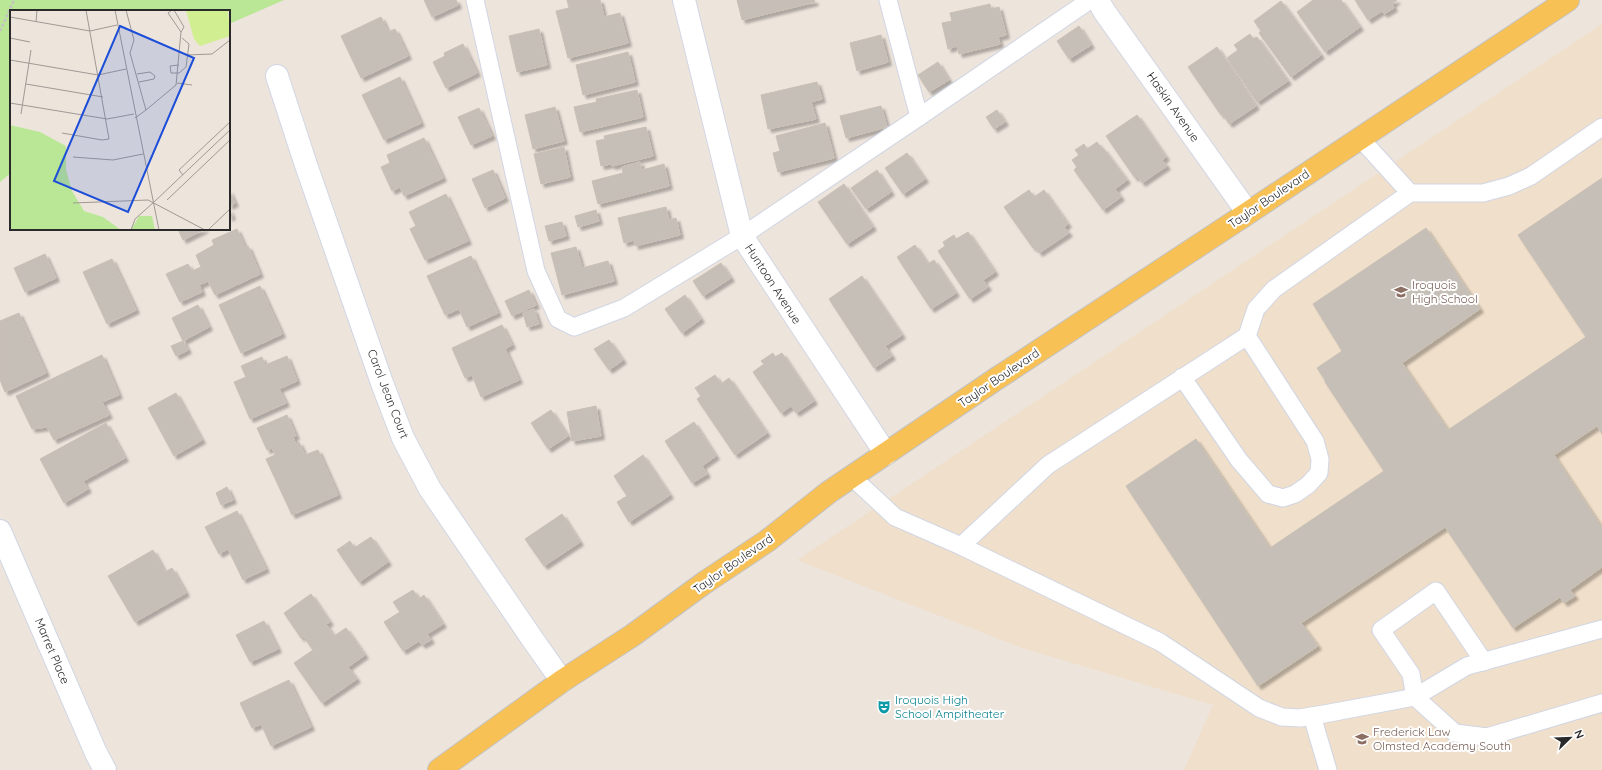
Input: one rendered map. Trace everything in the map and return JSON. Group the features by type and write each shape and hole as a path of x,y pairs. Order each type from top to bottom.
{"main road":[{"name":"Taylor Boulevard","path":"439,770 562,681 633,635 767,541 829,492 996,379 1568,0"}],"street":[{"name":"Huntoon Avenue","path":"684,0 742,236 886,454"},
{"name":"Haskin Avenue","path":"1098,0 1104,11 1248,213"},
{"name":"Carol Jean Court","path":"277,76 305,162 403,438 430,489 532,640 562,681"},
{"name":"Marret Place","path":"0,531 96,753 105,770"}],"lane":[{"path":"475,0 536,271 558,319 574,327 624,308 742,236 1090,0"},
{"path":"888,0 919,117"},
{"path":"961,546 1048,465 1247,336 1256,310 1274,289 1410,193 1483,193 1510,186 1531,176 1602,127"},
{"path":"1360,138 1410,193"},
{"path":"1182,377 1239,460 1268,494 1283,498 1295,494 1308,485 1319,473 1320,459 1315,441 1247,336"},
{"path":"852,477 895,518 961,546 1160,642 1258,708 1282,717 1300,718 1415,697 1467,666 1602,629"},
{"path":"1484,662 1436,591 1382,630 1411,674 1415,697 1455,733 1487,737 1602,703"},
{"path":"1312,716 1328,770"}],"path":[{"path":"0,32 14,0"}],"shaded area":[{"name":"Iroquois High School","path":"1602,24 1602,770 1184,770 1213,705 1022,648 797,560"}],"green space":[{"path":"0,0 284,0 230,24 230,10 10,10 10,174 0,182"}],"building":[{"path":"424,0 456,0 458,5 432,17"},
{"path":"567,0 600,0 604,17 620,13 628,43 568,58 556,11 569,8"},
{"path":"737,0 814,0 815,2 742,20"},
{"path":"1313,0 1341,0 1360,27 1325,52 1297,12"},
{"path":"1355,0 1397,0 1392,4 1394,8 1384,14 1382,11 1368,20"},
{"path":"1281,1 1321,55 1291,77 1259,33 1261,31 1254,21"},
{"path":"990,4 991,9 999,7 1006,35 998,37 1000,44 959,54 957,46 948,49 942,23 952,21 950,13"},
{"path":"381,17 388,32 395,29 408,56 361,78 341,36"},
{"path":"1079,26 1091,45 1069,59 1057,41"},
{"path":"539,29 547,65 517,72 509,36"},
{"path":"1250,34 1253,39 1257,37 1288,81 1257,102 1227,58 1238,50 1234,45"},
{"path":"881,35 888,62 857,71 850,43"},
{"path":"463,44 477,73 446,88 433,62 445,56 444,53"},
{"path":"1217,47 1256,106 1229,124 1223,114 1221,115 1188,67"},
{"path":"628,52 635,82 583,95 576,65"},
{"path":"938,62 949,80 929,92 918,75"},
{"path":"400,77 421,123 384,140 362,95"},
{"path":"817,82 822,99 811,102 816,119 768,129 761,95"},
{"path":"637,90 643,117 580,132 574,107 597,102 596,99"},
{"path":"881,106 887,127 846,138 840,116"},
{"path":"555,107 564,141 533,149 525,115"},
{"path":"479,108 492,136 471,145 458,117"},
{"path":"997,110 1005,122 994,129 986,117"},
{"path":"1137,115 1166,157 1162,160 1167,166 1142,183 1137,176 1135,178 1106,136"},
{"path":"825,123 834,158 778,172 773,153 780,151 776,136"},
{"path":"646,127 653,156 612,166 611,164 601,166 596,141 605,139 604,136"},
{"path":"424,138 443,178 404,196 400,187 392,191 381,167 390,163 387,155"},
{"path":"1097,142 1127,180 1115,189 1121,197 1103,210 1074,170 1077,167 1072,160 1079,155 1075,150 1084,144 1087,149"},
{"path":"564,147 570,177 541,184 534,154"},
{"path":"907,153 925,179 903,194 885,168"},
{"path":"640,162 642,170 664,164 669,186 598,204 592,181 623,173 622,167"},
{"path":"493,170 505,198 485,208 472,179"},
{"path":"877,170 891,192 866,209 851,188"},
{"name":"Iroquois High School","path":"1602,178 1602,434 1597,426 1554,455 1602,528 1602,567 1570,590 1575,596 1564,603 1560,597 1513,628 1445,527 1301,623 1318,646 1258,686 1126,486 1196,439 1270,548 1384,471 1317,368 1342,351 1313,304 1426,228 1480,309 1402,363 1448,430 1586,337 1518,235"},
{"path":"844,184 873,227 847,244 818,202"},
{"path":"1029,190 1034,197 1044,190 1068,224 1064,227 1069,233 1039,253 1035,247 1033,248 1004,207"},
{"path":"230,192 235,203 230,206"},
{"path":"446,194 468,241 425,260 410,229 416,226 409,212"},
{"path":"666,207 669,220 676,218 680,235 635,246 634,240 624,243 618,218"},
{"path":"596,210 599,221 578,227 575,216"},
{"path":"562,222 566,236 549,241 545,226"},
{"path":"237,229 245,247 248,246 260,274 215,295 208,281 199,285 202,292 180,302 166,274 188,264 192,271 201,267 196,255 214,245 212,240"},
{"path":"178,230 203,230 183,240"},
{"path":"968,232 995,272 983,280 988,287 970,299 938,251 945,246 943,242 954,235 956,239"},
{"path":"915,245 928,264 934,260 956,293 931,309 897,257"},
{"path":"576,247 582,268 608,261 614,281 562,295 551,253"},
{"path":"45,254 56,278 25,292 14,268"},
{"path":"471,256 498,313 467,327 459,309 445,315 427,276"},
{"path":"112,259 136,310 107,324 83,272"},
{"path":"721,263 731,278 703,296 693,281"},
{"path":"862,276 902,335 885,346 892,356 874,368 829,299"},
{"path":"260,286 282,334 241,353 219,305"},
{"path":"529,290 536,305 512,316 505,301"},
{"path":"685,295 701,319 682,333 665,309"},
{"path":"198,305 209,327 183,341 172,318"},
{"path":"534,309 539,324 527,327 523,313"},
{"path":"19,313 46,373 5,392 0,380 0,321"},
{"path":"502,325 512,345 505,349 519,380 481,397 472,375 465,378 452,348"},
{"path":"609,340 623,360 609,370 594,349"},
{"path":"183,341 188,350 176,356 171,346"},
{"path":"773,353 775,357 782,353 814,401 796,413 791,406 781,413 753,372 764,364 761,361"},
{"path":"102,355 119,395 102,402 109,415 54,440 47,427 32,429 16,396"},
{"path":"287,356 297,381 279,389 286,403 250,419 234,382 246,377 241,366 262,357 265,365"},
{"path":"715,375 721,384 729,378 767,433 735,455 697,399 701,396 695,388"},
{"path":"176,393 202,440 174,456 148,408"},
{"path":"596,406 601,436 572,441 567,412"},
{"path":"551,410 568,436 548,449 531,423"},
{"path":"287,415 296,436 293,437 296,444 299,442 305,455 318,450 338,495 292,515 266,459 275,455 272,448 267,450 257,428"},
{"path":"694,422 716,456 702,466 707,474 692,483 665,441"},
{"path":"106,423 125,458 83,481 88,489 64,503 40,459"},
{"path":"643,455 670,495 629,522 617,502 627,496 614,476"},
{"path":"227,487 233,500 221,505 216,493"},
{"path":"237,511 266,569 243,580 228,549 219,554 205,527"},
{"path":"562,514 580,542 544,566 525,539"},
{"path":"371,537 388,562 359,582 337,550 350,541 354,548"},
{"path":"153,550 165,572 172,568 186,593 135,622 108,576"},
{"path":"413,590 419,599 424,595 443,624 427,634 431,640 422,645 419,641 403,651 384,622 400,612 393,602"},
{"path":"311,594 330,622 326,624 334,636 346,628 365,655 348,667 357,679 322,703 294,663 313,650 303,636 301,638 284,613"},
{"path":"264,621 278,649 250,662 236,635"},
{"path":"289,680 311,727 271,746 261,724 252,728 240,703"}],"place":[{"name":"Iroquois High School","path":"1401,292"},
{"name":"Iroquois High School Ampitheater","path":"884,707"},
{"name":"Frederick Law Olmsted Academy South","path":"1362,739"}]}
